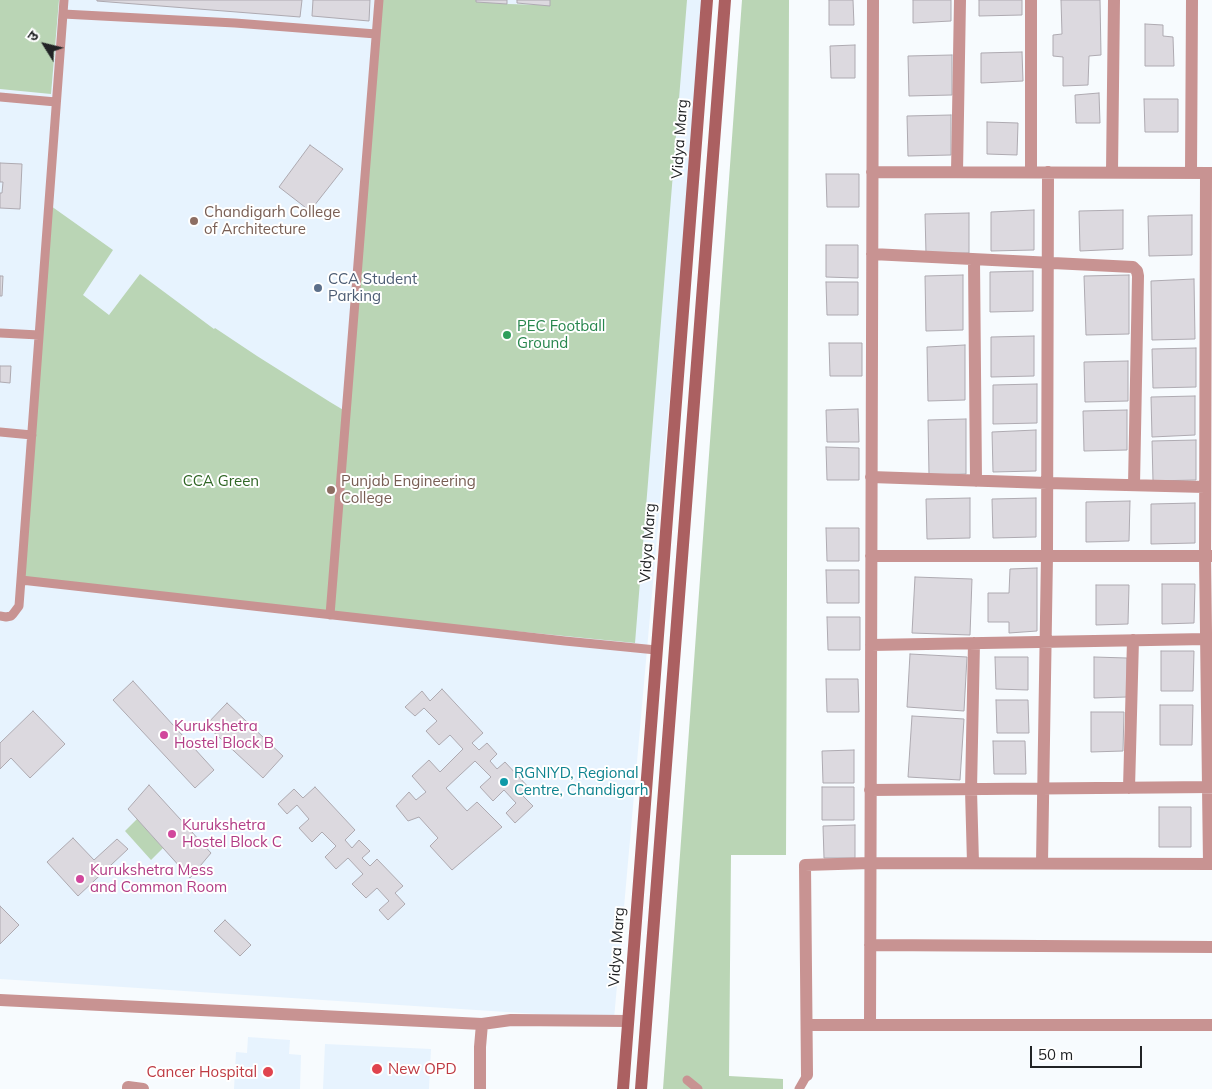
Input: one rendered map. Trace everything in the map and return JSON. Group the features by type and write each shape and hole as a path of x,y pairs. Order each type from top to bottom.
{"main road":[{"name":"Vidya Marg","path":"622,1089 707,0"},
{"path":"640,1089 725,0"}],"street":[{"path":"870,1025 873,0"},
{"path":"957,172 960,0"},
{"path":"1031,0 1031,172"},
{"path":"1112,172 1114,0"},
{"path":"1191,172 1192,0"},
{"path":"807,1076 805,865 870,863 1210,864 1206,639 1209,556 1206,487 1209,173 872,172"},
{"path":"1042,863 1047,556 1048,172"},
{"path":"872,254 1133,267 1137,271 1138,276 1134,485"},
{"path":"974,260 976,481"},
{"path":"871,477 1206,487"},
{"path":"871,556 1209,556"},
{"path":"871,645 1206,639"},
{"path":"1129,788 1133,640"},
{"path":"972,863 971,790 974,643"},
{"path":"870,790 1210,787"},
{"path":"870,945 1212,947"},
{"path":"0,1000 482,1024 511,1020 628,1021"},
{"path":"480,1089 482,1024"},
{"path":"807,1025 1212,1024"},
{"path":"128,1089 128,1087 143,1089"}],"lane":[{"path":"0,616 10,616 19,606 64,0"},
{"path":"330,615 379,0"},
{"path":"63,14 235,23 376,34"},
{"path":"0,97 56,102"},
{"path":"0,332 39,335"},
{"path":"0,432 32,435"},
{"path":"21,580 656,650"},
{"path":"799,1089 807,1076"},
{"path":"687,1080 698,1089"}],"shaded area":[{"name":"Punjab Engineering College","path":"0,0 705,0 614,1019 0,979"},
{"name":"Cancer Hospital","path":"248,1037 290,1040 289,1054 301,1055 300,1089 234,1089 236,1052 247,1053"},
{"name":"New OPD","path":"325,1044 431,1049 429,1089 323,1089"}],"green space":[{"path":"0,0 59,0 51,94 0,89"},
{"name":"PEC Football Ground","path":"382,0 476,0 507,4 549,5 550,0 687,0 635,643 332,613"},
{"path":"742,0 789,0 786,855 731,855 729,1076 783,1079 783,1089 663,1089"},
{"name":"CCA Green","path":"51,206 113,250 83,295 109,315 140,274 214,329 345,411 330,612 23,579"},
{"path":"137,819 163,848 151,860 125,831"}],"building":[{"path":"97,0 302,0 300,17"},
{"path":"313,0 370,0 369,21 312,16"},
{"path":"476,0 507,0 507,4 476,2"},
{"path":"517,0 550,0 550,6 517,3"},
{"path":"829,0 853,0 854,25 829,25"},
{"path":"913,0 951,0 951,21 913,23"},
{"path":"979,0 1022,0 1022,15 979,16"},
{"path":"1061,0 1100,0 1101,55 1089,56 1088,85 1063,86 1063,57 1053,56 1053,35 1062,34"},
{"path":"1145,24 1163,25 1163,36 1173,37 1174,66 1145,66"},
{"path":"855,45 855,78 831,78 830,46"},
{"path":"1022,52 1023,81 981,83 981,53"},
{"path":"952,55 952,95 909,96 908,56"},
{"path":"1099,93 1100,123 1076,123 1075,95"},
{"path":"1144,99 1178,99 1178,132 1145,132"},
{"path":"951,115 951,155 908,156 907,116"},
{"path":"987,122 1018,123 1017,155 987,154"},
{"name":"Chandigarh College of Architecture","path":"310,145 343,169 310,211 279,187"},
{"path":"0,163 22,164 20,209 0,208 0,193 2,193 3,182 0,182"},
{"path":"826,174 859,174 859,207 827,207"},
{"path":"1034,210 1034,250 991,251 991,212"},
{"path":"1123,210 1123,249 1080,251 1079,211"},
{"path":"969,213 969,253 926,254 925,214"},
{"path":"1192,215 1192,255 1149,256 1148,216"},
{"path":"826,245 858,245 858,278 826,277"},
{"path":"1033,271 1033,311 990,312 990,272"},
{"path":"963,275 963,330 926,331 925,276"},
{"path":"1129,275 1129,334 1086,335 1084,276"},
{"path":"0,276 3,276 2,296 0,296"},
{"path":"1194,279 1195,339 1152,340 1151,281"},
{"path":"826,282 858,282 858,315 827,315"},
{"path":"1034,336 1034,376 991,377 991,337"},
{"path":"829,343 862,343 862,376 830,376"},
{"path":"965,345 965,400 928,401 927,347"},
{"path":"1196,348 1196,387 1153,388 1152,349"},
{"path":"1128,361 1128,401 1085,402 1084,362"},
{"path":"0,366 11,366 10,383 0,382"},
{"path":"1037,384 1037,423 993,424 993,385"},
{"path":"1195,396 1195,435 1152,437 1151,397"},
{"path":"858,409 859,442 827,442 826,410"},
{"path":"1127,410 1127,450 1084,451 1083,411"},
{"path":"966,419 966,474 929,475 928,420"},
{"path":"1036,430 1036,471 993,472 992,432"},
{"path":"1196,440 1196,480 1153,481 1152,441"},
{"path":"826,447 859,448 859,480 827,480"},
{"path":"970,498 970,538 927,539 926,499"},
{"path":"1036,498 1036,537 993,538 992,499"},
{"path":"1130,501 1129,541 1086,542 1086,502"},
{"path":"1195,503 1195,543 1151,544 1151,504"},
{"path":"826,528 859,528 859,561 827,561"},
{"path":"1037,568 1037,631 1009,633 1009,622 988,622 988,593 1009,593 1010,569"},
{"path":"826,570 859,570 859,603 827,603"},
{"path":"915,577 972,579 970,635 912,633"},
{"path":"1162,584 1195,584 1194,623 1162,624"},
{"path":"1096,585 1129,585 1128,624 1096,625"},
{"path":"827,617 860,617 860,650 828,650"},
{"path":"1161,651 1194,651 1193,691 1161,691"},
{"path":"910,654 967,657 964,711 907,707"},
{"path":"995,657 1028,657 1028,690 996,689"},
{"path":"1094,657 1127,658 1127,697 1094,698"},
{"path":"826,679 858,679 859,712 827,712"},
{"name":"Kurukshetra Hostel Block B","path":"133,681 214,770 195,788 113,700"},
{"name":"RGNIYD, Regional Centre, Chandigarh","path":"442,689 483,733 472,743 479,750 487,743 497,754 490,761 497,769 505,762 530,789 523,796 533,806 515,823 506,813 516,803 504,790 493,801 480,787 491,777 475,761 446,788 467,811 477,802 502,827 452,870 430,846 438,838 419,817 408,821 396,806 409,792 416,800 426,792 412,776 429,760 440,772 463,749 450,735 439,745 426,731 437,721 424,708 415,716 405,707 422,691 430,701"},
{"path":"996,700 1028,700 1029,733 997,733"},
{"path":"227,703 283,756 263,778 206,725"},
{"path":"1160,705 1193,705 1192,745 1160,745"},
{"path":"33,711 65,744 30,778 11,758 0,769 0,743"},
{"path":"1091,712 1124,712 1123,751 1091,752"},
{"path":"912,716 964,719 960,780 908,777"},
{"path":"993,741 1025,741 1026,774 994,774"},
{"path":"854,750 854,783 823,783 822,751"},
{"name":"Kurukshetra Hostel Block C","path":"149,785 211,853 190,878 128,809"},
{"path":"315,787 355,830 345,840 352,848 359,840 370,851 362,858 370,866 377,859 403,886 395,893 405,904 388,920 379,910 389,901 377,888 366,898 352,884 363,874 348,858 336,869 325,857 336,846 322,832 312,842 299,828 309,819 297,805 287,814 278,804 294,789 303,798"},
{"path":"822,787 854,787 854,820 822,820"},
{"path":"1159,807 1191,807 1191,847 1159,847"},
{"path":"855,825 855,858 824,858 823,826"},
{"name":"Kurukshetra Mess and Common Room","path":"73,838 94,860 117,839 128,849 78,896 47,862"},
{"path":"0,906 19,925 0,944"},
{"path":"225,920 251,945 240,956 214,931"}],"place":[{"name":"Chandigarh College of Architecture","path":"194,221"},
{"name":"CCA Student Parking","path":"318,288"},
{"name":"PEC Football Ground","path":"507,335"},
{"name":"Punjab Engineering College","path":"331,490"},
{"name":"Kurukshetra Hostel Block B","path":"164,735"},
{"name":"RGNIYD, Regional Centre, Chandigarh","path":"504,782"},
{"name":"Kurukshetra Hostel Block C","path":"172,834"},
{"name":"Kurukshetra Mess and Common Room","path":"80,879"},
{"name":"New OPD","path":"377,1069"},
{"name":"Cancer Hospital","path":"268,1072"}]}
